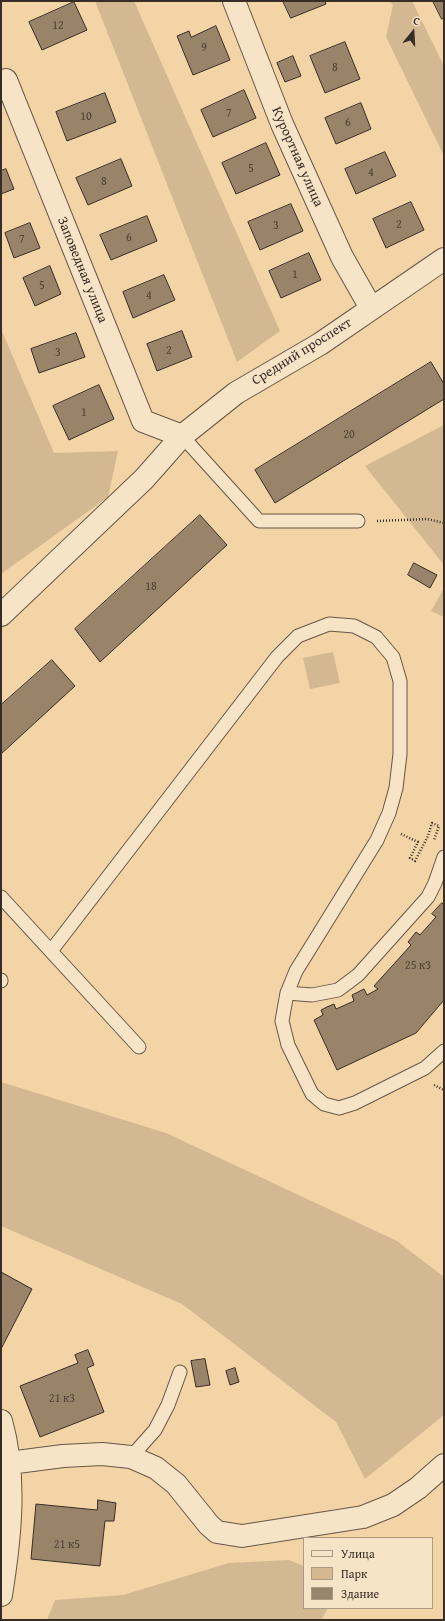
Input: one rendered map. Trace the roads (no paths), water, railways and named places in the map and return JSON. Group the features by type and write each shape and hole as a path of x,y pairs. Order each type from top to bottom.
{"street":[{"name":"Курортная улица","path":"234,1 285,132 342,257 371,308"},
{"name":"Заповедная улица","path":"6,80 143,421 182,436"},
{"name":"Средний проспект","path":"1,615 144,479 182,436 236,393 320,344 444,259"},
{"path":"1,1421 9,1463 10,1486 8,1531 1,1595"},
{"path":"9,1463 63,1456 102,1454 131,1457 156,1468 176,1484 209,1526 217,1532 242,1536 364,1516 393,1505 418,1488 444,1466"}],"lane":[{"path":"182,436 259,521 358,521"},
{"path":"51,951 277,657 298,636 329,624 354,626 376,638 393,657 400,680 400,754 396,788 389,812 378,840 296,971 287,993 282,1021 288,1045 312,1094 324,1104 340,1108 355,1103 425,1068 444,1051"},
{"path":"287,993 312,995 338,990 358,975 428,897 435,883 444,857"},
{"path":"1,897 139,1047"},
{"path":"131,1457 155,1430 168,1405 180,1372"}]}
